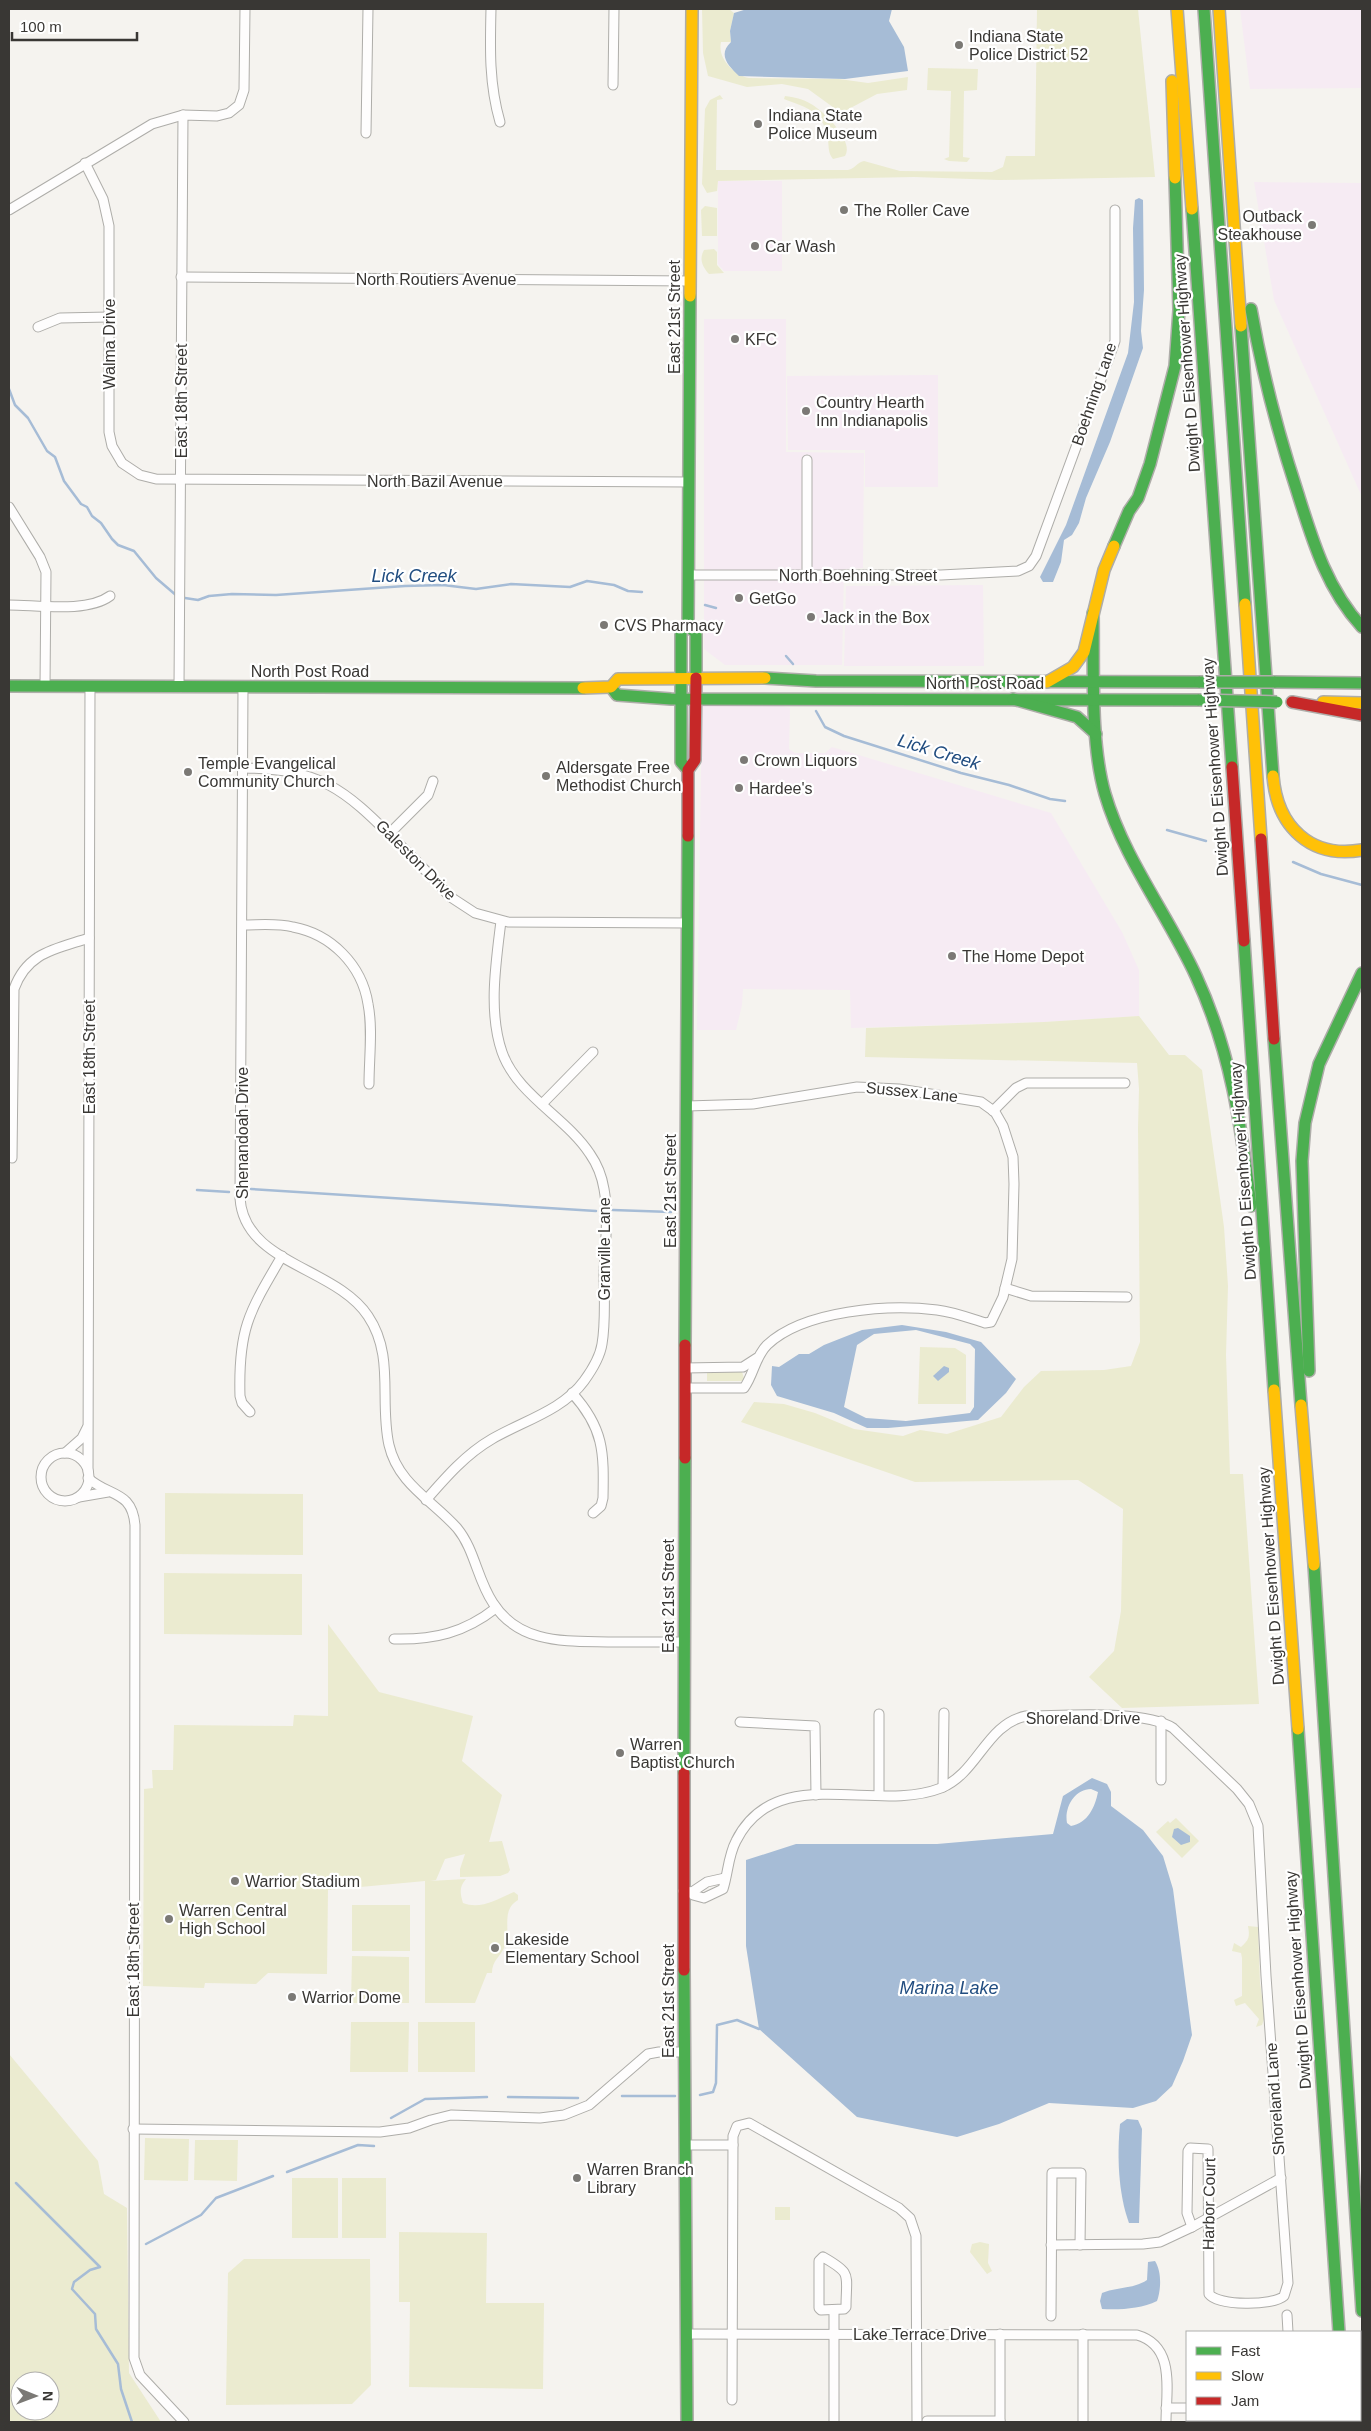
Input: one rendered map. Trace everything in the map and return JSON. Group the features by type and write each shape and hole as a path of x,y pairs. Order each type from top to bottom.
{"main road":[{"name":"East 21st Street","path":"687,2422 684,2052 687,1892 684,1642 686,1106 688,770 695,760 696,633 688,626 692,9"},
{"path":"1047,682 1066,672 1080,660 1110,555 1129,511 1138,498 1150,464 1174,366 1179,310 1168,9"},
{"name":"Dwight D Eisenhower Highway","path":"1177,9 1204,356 1339,2331"},
{"path":"1204,9 1287,1221 1316,1595 1362,2311"},
{"path":"1219,9 1274,788 1284,817 1292,829 1305,841 1320,848 1337,852 1362,850"},
{"path":"1230,147 1250,306 1275,423 1323,570 1343,605 1362,627"},
{"path":"1093,613 1096,734 1102,781 1114,819 1129,851 1196,975 1218,1028 1231,1072 1246,1151 1283,1515"},
{"name":"East 21st Street","path":"688,626 681,631 681,762 688,770"},
{"path":"775,678 779,699"},
{"name":"North Post Road","path":"611,688 618,679 775,678 816,681 1362,683"},
{"name":"North Post Road","path":"9,686 611,688 617,695 695,699 1199,700 1362,703"},
{"path":"1014,699 1077,717 1096,734"},
{"path":"1292,702 1362,715"},
{"path":"1316,1595 1303,1140 1308,1101 1316,1073 1328,1040 1362,973"}],"street":[{"path":"9,210 148,125 183,115 225,115 239,105 242,98 245,9"},
{"path":"366,132 368,9"},
{"path":"491,9 490,65 494,101 500,122"},
{"path":"613,85 614,9"},
{"name":"East 18th Street","path":"179,687 183,115"},
{"name":"Walma Drive","path":"85,163 100,192 107,214 109,317 108,432 114,451 127,467 143,476 156,479 181,479"},
{"name":"Boehning Lane","path":"1027,568 1036,556 1115,341 1115,210"},
{"name":"North Routiers Avenue","path":"181,277 690,281"},
{"path":"38,327 60,318 109,317"},
{"path":"807,460 807,575"},
{"name":"North Bazil Avenue","path":"181,479 689,482"},
{"path":"9,507 44,564 47,580 45,686"},
{"name":"North Boehning Street","path":"688,575 941,575 1018,571 1027,568"},
{"path":"9,605 89,605 110,596"},
{"name":"East 18th Street","path":"90,686 88,1475 110,1492 124,1498 130,1505 135,1525 134,2358 140,2375 184,2422"},
{"name":"Shenandoah Drive","path":"243,687 241,1205 248,1223 257,1237 282,1256 346,1293 371,1320 379,1337 384,1357 390,1448 403,1478 448,1519 464,1538 471,1551 486,1592 496,1608 518,1628 549,1640 684,1642"},
{"name":"Galeston Drive","path":"243,768 279,769 321,780 357,802 458,904 482,916 502,921 688,923"},
{"path":"389,834 425,799 433,781"},
{"name":"Granville Lane","path":"426,1500 455,1467 479,1448 558,1404 572,1393 591,1369 602,1342 605,1198 600,1173 591,1155 509,1068 496,1034 496,973 502,921"},
{"path":"243,925 283,925 309,931 332,944 350,962 361,980 368,1003 369,1084"},
{"path":"12,1158 14,989 22,971 34,958 89,938"},
{"path":"542,1104 593,1052"},
{"path":"685,1368 743,1367 757,1358 770,1342 790,1331 815,1321 858,1311 930,1310 990,1322 997,1312 1005,1288 1013,1247 1013,1161 1003,1126 993,1111 1016,1088 1026,1083 1125,1083"},
{"name":"Sussex Lane","path":"686,1106 752,1104 832,1089 868,1087 976,1100 993,1111"},
{"path":"250,1412 240,1396 240,1352 243,1333 252,1307 282,1256"},
{"path":"1005,1288 1031,1296 1127,1297"},
{"path":"685,1388 744,1388 750,1380 757,1358"},
{"path":"572,1393 592,1418 602,1442 603,1498 601,1506 593,1513"},
{"path":"65,1453 82,1438 87,1428"},
{"path":"78,1497 86,1487 88,1475 81,1459 75,1455 65,1453 53,1456 43,1467 41,1481 47,1493 58,1500 65,1501 110,1492"},
{"path":"394,1639 421,1639 447,1635 471,1625 496,1608"},
{"path":"943,1787 944,1713"},
{"path":"879,1714 879,1795"},
{"name":"Shoreland Drive","path":"687,1892 698,1897 710,1896 723,1889 735,1843 744,1827 756,1815 783,1799 816,1795 909,1794 943,1787 968,1768 997,1730 1014,1719 1026,1716 1139,1716 1161,1721 1176,1730 1237,1789 1249,1804 1258,1826"},
{"path":"1161,1721 1161,1780"},
{"path":"740,1722 814,1726 816,1795"},
{"name":"Shoreland Lane","path":"1212,2298 1220,2301 1272,2302 1284,2296 1288,2283 1258,1826"},
{"path":"687,1892 702,1884 725,1878"},
{"path":"133,2129 380,2132 409,2128 451,2115 552,2117 589,2105 648,2054 684,2052"},
{"path":"732,2400 733,2145 736,2128 745,2123 754,2124 899,2208 912,2222 916,2236 916,2422"},
{"path":"686,2145 733,2145"},
{"name":"Harbor Court","path":"1192,2227 1187,2213 1188,2151 1190,2148 1210,2150 1208,2290 1212,2298"},
{"path":"1051,2316 1051,2175 1054,2172 1080,2173 1080,2245"},
{"path":"1051,2245 1153,2243 1173,2237 1281,2178"},
{"path":"823,2257 842,2268 846,2273 846,2307 844,2310 834,2310 821,2310 819,2308 820,2261 823,2257"},
{"path":"834,2310 834,2422"},
{"path":"1287,2315 1288,2331"},
{"name":"Lake Terrace Drive","path":"687,2334 1133,2334 1151,2341 1162,2353 1166,2364 1166,2408"},
{"path":"927,2421 1000,2422 1000,2334"},
{"path":"1083,2334 1083,2422"},
{"path":"1166,2422 1166,2408 1186,2408"}],"shaded area":[{"path":"1240,9 1362,9 1362,88 1250,89"},
{"path":"718,181 782,181 782,271 724,271 718,264"},
{"path":"1254,182 1362,183 1362,497 1274,300"},
{"path":"704,319 786,319 786,452 864,453 863,568 844,569 842,665 725,665 704,649"},
{"path":"938,375 938,487 865,487 865,450 788,450 787,376"},
{"path":"983,585 984,666 844,666 846,586"},
{"path":"773,703 790,708 789,749 795,753 825,753 832,747 1051,813 1122,932 1139,970 1139,1016 1044,1022 851,1028 850,990 743,989 742,1005 736,1030 697,1030 702,704"}],"green space":[{"path":"702,9 729,9 734,13 730,31 731,42 721,42 720,48 724,60 738,74 749,78 839,79 868,83 908,77 907,90 877,94 841,113 808,89 782,84 747,87 708,76 703,53"},
{"path":"1037,9 1138,9 1155,177 999,180 914,177 718,181 717,191 707,193 702,184 705,109 710,100 720,95 723,99 717,100 716,170 848,170 864,161 900,171 992,172 1003,167 1006,156 1035,156"},
{"path":"928,68 978,69 977,90 964,91 963,157 970,158 967,162 944,159 949,157 951,91 927,90"},
{"path":"785,96 808,102 837,127 846,143 847,150 845,156 833,159 829,152 826,131 819,117 814,112 784,99"},
{"path":"705,206 717,208 717,236 702,236 701,210"},
{"path":"714,249 717,252 717,265 724,273 709,274 703,265 702,256 704,250"},
{"path":"1139,1016 1169,1055 1185,1055 1202,1070 1224,1227 1228,1286 1226,1355 1230,1474 1243,1474 1259,1704 1122,1708 1089,1677 1114,1651 1121,1611 1123,1509 1078,1480 915,1482 741,1422 754,1402 784,1404 815,1413 854,1429 903,1436 920,1430 947,1434 1001,1417 1024,1387 1041,1371 1104,1370 1131,1366 1140,1342 1139,1089 1137,1063 865,1057 866,1028 1044,1022"},
{"path":"920,1347 955,1348 966,1355 966,1404 918,1404"},
{"path":"707,1372 742,1372 744,1378 742,1381 707,1381"},
{"path":"165,1493 303,1494 303,1555 165,1554"},
{"path":"164,1573 302,1574 302,1635 164,1634"},
{"path":"328,1624 379,1692 473,1716 462,1761 502,1795 489,1842 502,1841 510,1870 508,1873 500,1876 460,1877 460,1869 465,1854 445,1859 436,1880 430,1881 466,1879 461,1887 461,1893 463,1903 470,1905 489,1903 514,1892 518,1895 518,1900 509,1910 506,1942 494,1962 492,1973 487,1973 475,2003 425,2003 425,1881 328,1890 327,1974 268,1973 256,1984 205,1983 204,1988 143,1986 144,1789 153,1788 152,1770 173,1770 174,1725 293,1726 294,1715 328,1716"},
{"path":"1176,1818 1199,1841 1182,1858 1156,1832 1168,1821 1170,1823"},
{"path":"352,1905 410,1905 410,1951 352,1951"},
{"path":"1248,1926 1258,1927 1260,1983 1265,2016 1262,2025 1256,2027 1259,2019 1245,2003 1236,2006 1234,2000 1242,1996 1242,1958 1241,1953 1232,1951 1234,1943 1241,1947 1247,1940 1249,1936"},
{"path":"352,1956 409,1957 409,2003 351,2003"},
{"path":"351,2022 409,2022 408,2072 350,2072"},
{"path":"418,2022 475,2022 475,2072 418,2072"},
{"path":"9,2054 98,2161 104,2194 127,2208 129,2373 161,2422 9,2422"},
{"path":"145,2138 189,2139 188,2181 144,2180"},
{"path":"195,2140 238,2140 237,2181 194,2180"},
{"path":"292,2178 338,2178 338,2238 292,2238"},
{"path":"342,2178 386,2178 386,2238 342,2238"},
{"path":"775,2207 790,2207 790,2220 775,2220"},
{"path":"399,2232 487,2233 486,2303 544,2303 543,2389 409,2387 410,2302 399,2302"},
{"path":"980,2242 989,2244 988,2263 992,2271 987,2274 970,2252 972,2244"},
{"path":"244,2259 370,2259 371,2385 352,2404 226,2405 228,2273"}],"water":[{"path":"747,9 892,9 889,21 904,47 908,71 845,79 739,76 726,60 725,51 731,42 730,31 734,13"},
{"path":"1139,198 1143,200 1144,290 1141,331 1143,348 1110,442 1086,498 1079,523 1072,535 1064,540 1061,562 1053,582 1043,582 1040,577 1066,525 1128,353 1134,302 1133,228 1135,200"},
{"path":"902,1325 946,1332 981,1342 1016,1379 1006,1393 978,1420 888,1428 867,1428 834,1413 777,1396 771,1385 772,1366 779,1367 799,1354 809,1354 824,1345 862,1330","holes":["916,1330 970,1344 975,1349 974,1407 970,1413 906,1421 866,1418 844,1407 857,1345 874,1334"]},
{"path":"944,1366 949,1368 949,1372 938,1381 933,1376"},
{"name":"Marina Lake","path":"1092,1778 1107,1784 1111,1792 1111,1806 1143,1830 1163,1856 1173,1889 1192,2035 1172,2086 1156,2101 1133,2108 1049,2103 999,2124 957,2137 857,2117 759,2029 746,1946 746,1860 796,1844 937,1844 1053,1834 1063,1796","holes":["1091,1789 1098,1792 1090,1814 1077,1824 1071,1826 1067,1823 1067,1811 1072,1800 1085,1790"]},
{"path":"1178,1828 1190,1836 1190,1842 1181,1845 1172,1837 1174,1829"},
{"path":"1127,2119 1138,2120 1142,2129 1139,2223 1129,2223 1121,2187 1119,2161 1120,2124"},
{"path":"1155,2261 1159,2270 1160,2281 1157,2301 1144,2306 1102,2309 1100,2301 1102,2293 1136,2285 1147,2280 1148,2262"}],"waterway":[{"name":"Lick Creek","path":"9,389 15,405 28,418 47,451 55,457 64,481 81,504 87,507 92,516 101,523 118,545 134,551 156,578 177,596"},
{"name":"Lick Creek","path":"185,598 198,600 209,596 232,594 276,595 405,586 443,585 476,589 511,584 570,587 587,581 614,585 628,591 642,592"},
{"name":"Lick Creek","path":"705,605 716,608"},
{"name":"Lick Creek","path":"786,656 793,664"},
{"name":"Lick Creek","path":"816,711 825,727 844,736 961,773 1009,785 1050,799 1065,801"},
{"name":"Lick Creek","path":"1167,830 1206,841"},
{"name":"Lick Creek","path":"1293,862 1321,874 1362,885"},
{"path":"251,1189 596,1211"},
{"path":"197,1190 229,1192"},
{"path":"613,1210 671,1212"},
{"path":"700,2095 713,2092 716,2083 717,2025 737,2020 759,2029"},
{"path":"622,2096 675,2096"},
{"path":"391,2118 425,2099 487,2097"},
{"path":"508,2097 578,2098"},
{"path":"287,2172 358,2145 374,2146"},
{"path":"146,2244 201,2215 216,2198 273,2176"},
{"path":"16,2183 100,2267 90,2270 74,2282 72,2289 95,2314 96,2329 118,2364 121,2389 132,2422"}],"traffic: fast":[{"path":"1204,9 1245,604"},
{"path":"1114,546 1129,511 1138,498 1150,464 1175,366 1179,310 1175,178"},
{"path":"1192,209 1232,767"},
{"path":"690,296 688,626 696,633 696,678"},
{"path":"1251,309 1271,402 1309,530 1330,581 1339,597 1362,627"},
{"path":"1241,326 1273,776"},
{"path":"1093,613 1095,728 1100,774 1105,794 1123,841 1196,976 1218,1032 1233,1089 1251,1206"},
{"path":"688,626 681,631 681,762 688,770"},
{"path":"765,678 816,681 1200,682"},
{"path":"1200,682 1274,682"},
{"path":"1274,682 1362,683"},
{"path":"9,686 583,688"},
{"path":"611,687 617,695 671,699 1199,700"},
{"path":"1013,699 1077,717 1096,734"},
{"path":"1199,700 1277,702"},
{"path":"685,1345 688,836"},
{"path":"1244,941 1274,1390"},
{"path":"1309,1371 1302,1161 1305,1123 1319,1064 1362,973"},
{"path":"1274,1039 1301,1405"},
{"path":"684,1773 685,1458"},
{"path":"1314,1565 1362,2311"},
{"path":"1298,1729 1339,2331"},
{"path":"684,1970 687,2422"}],"traffic: slow":[{"path":"690,296 692,9"},
{"path":"1177,9 1192,209"},
{"path":"1219,9 1241,326"},
{"path":"1172,81 1175,178"},
{"path":"1047,682 1073,667 1084,652 1104,570 1114,546"},
{"path":"1245,604 1261,839"},
{"path":"583,688 611,687 618,679 765,678"},
{"path":"1323,702 1362,703"},
{"path":"1273,776 1281,810 1289,824 1300,836 1312,844 1327,849 1344,851 1362,850"},
{"path":"1274,1390 1298,1729"},
{"path":"1301,1405 1314,1565"}],"traffic: jam":[{"path":"688,836 688,770 695,760 696,678"},
{"path":"1292,702 1362,715"},
{"path":"1232,767 1244,941"},
{"path":"1261,839 1274,1039"},
{"path":"685,1345 685,1458"},
{"path":"684,1773 684,1970"}],"place":[{"name":"Indiana State Police District 52","path":"959,45"},
{"name":"Indiana State Police Museum","path":"758,124"},
{"name":"The Roller Cave","path":"844,210"},
{"name":"Outback Steakhouse","path":"1312,225"},
{"name":"Car Wash","path":"755,246"},
{"name":"KFC","path":"735,339"},
{"name":"Country Hearth Inn Indianapolis","path":"806,411"},
{"name":"GetGo","path":"739,598"},
{"name":"Jack in the Box","path":"811,617"},
{"name":"CVS Pharmacy","path":"604,625"},
{"name":"Crown Liquors","path":"744,760"},
{"name":"Temple Evangelical Community Church","path":"188,772"},
{"name":"Aldersgate Free Methodist Church","path":"546,776"},
{"name":"Hardee's","path":"739,788"},
{"name":"The Home Depot","path":"952,956"},
{"name":"Warren Baptist Church","path":"620,1753"},
{"name":"Warrior Stadium","path":"235,1881"},
{"name":"Warren Central High School","path":"169,1919"},
{"name":"Lakeside Elementary School","path":"495,1948"},
{"name":"Warrior Dome","path":"292,1997"},
{"name":"Warren Branch Library","path":"577,2178"}]}
